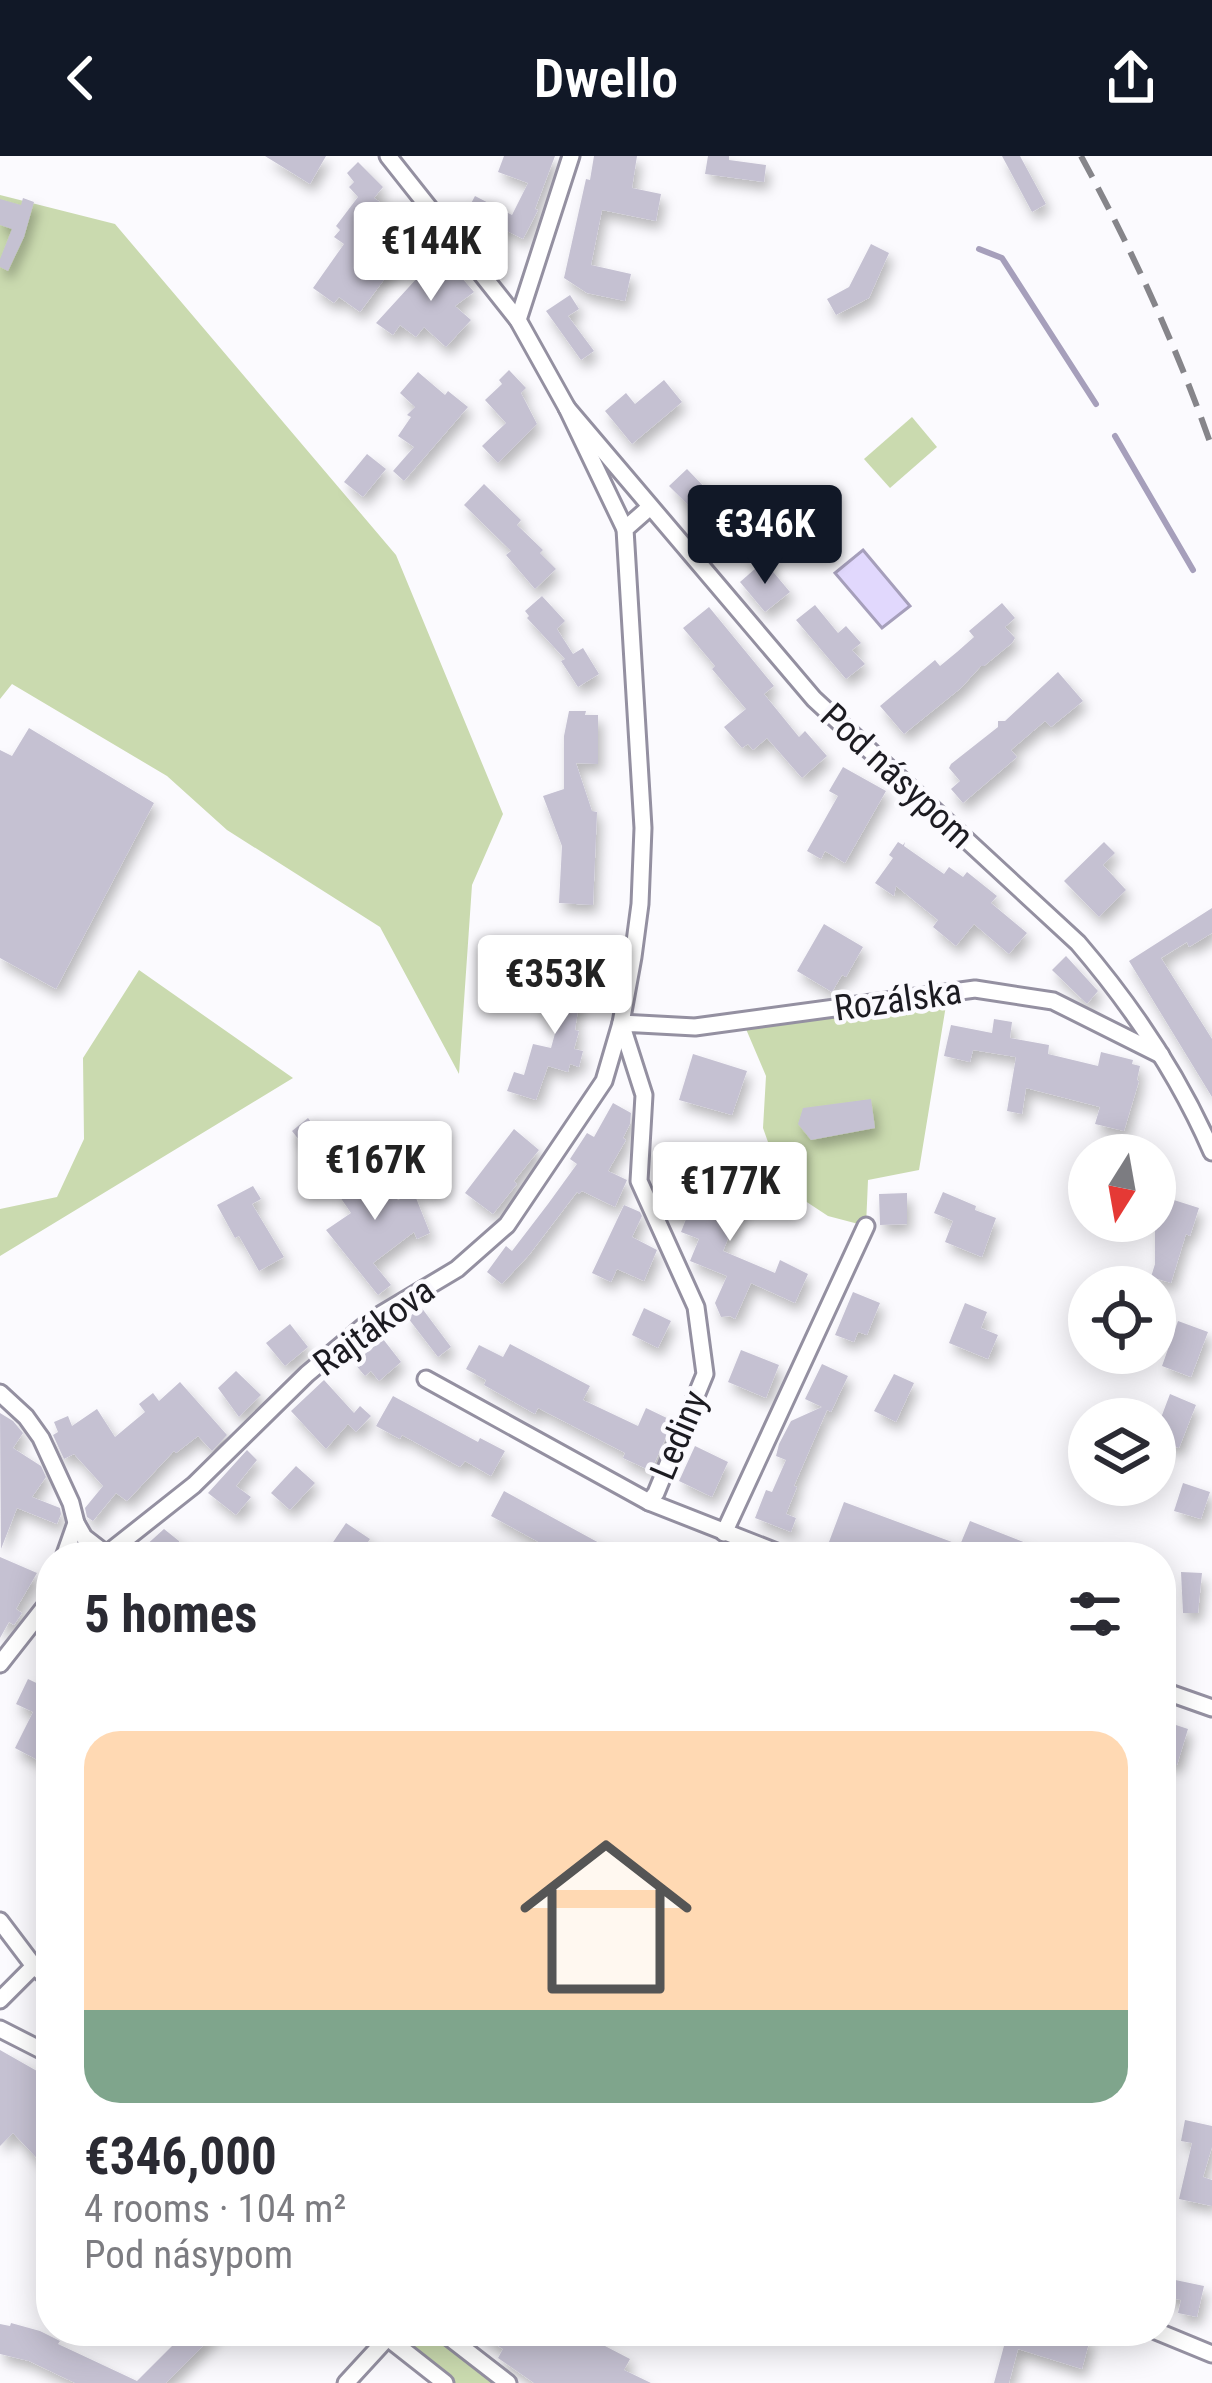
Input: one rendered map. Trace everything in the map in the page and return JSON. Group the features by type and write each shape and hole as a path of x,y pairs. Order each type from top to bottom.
{"street":[{"path":"388,156 518,320 625,529 650,507"},
{"path":"518,320 571,156"},
{"name":"Pod násypom","path":"567,408 814,699 1078,943 1105,974 1192,1106 1212,1152"},
{"name":"Rajtákova","path":"122,1542 194,1485 370,1321 457,1269 507,1226 604,1082 622,1023 640,904 644,828 625,529"},
{"name":"Rozálska","path":"622,1023 695,1027 975,989 1053,1000 1161,1055"},
{"name":"Lediny","path":"622,1023 644,1095 639,1181 696,1307 705,1374 649,1502"},
{"path":"732,1542 866,1226"},
{"name":"Lediny","path":"426,1379 649,1502 748,1542"},
{"path":"0,1393 41,1438 76,1523 89,1542"},
{"path":"69,1542 76,1523"},
{"path":"0,1664 36,1617"},
{"path":"1176,1695 1212,1708"},
{"path":"0,2000 34,1966 1,1925"},
{"path":"0,2029 36,2047"},
{"path":"1176,2339 1212,2354"},
{"path":"346,2383 376,2346"},
{"path":"401,2346 445,2383"},
{"path":"460,2346 508,2383"}],"green space":[{"path":"0,195 115,224 396,555 503,814 472,885 459,1074 380,927 227,830 167,776 12,684 0,699"},
{"path":"912,417 937,447 890,488 864,459"},
{"path":"139,970 293,1078 0,1256 0,1209 57,1197 84,1139 83,1058"},
{"path":"948,993 919,1170 868,1180 866,1226 828,1216 784,1187 763,1128 766,1076 743,1022"},
{"path":"397,2346 460,2346 508,2383 445,2383"}],"shaded area":[{"path":"863,550 910,606 882,628 835,573"}],"building":[{"path":"265,156 326,156 310,184"},
{"path":"504,156 555,156 523,239 467,211 475,196 512,215 528,183 498,172"},
{"path":"594,156 637,156 632,188 661,194 656,221 602,210 591,265 631,274 625,301 587,293 564,278"},
{"path":"708,156 766,165 764,182 705,174"},
{"path":"1002,156 1020,156 1046,204 1032,212"},
{"path":"358,162 383,187 374,198 421,230 360,312 339,297 334,303 313,288 344,244 334,237 340,230 336,226 358,197 349,187 354,182 347,173"},
{"path":"23,198 34,202 8,271 0,267 0,259 12,229 0,225 0,199 21,205"},
{"path":"871,244 889,253 869,298 836,315 827,299 849,287"},
{"path":"440,253 474,292 455,306 471,320 446,347 424,327 416,337 400,325 393,335 376,323"},
{"path":"570,295 579,309 568,316 594,351 581,360 546,311"},
{"path":"509,370 526,388 521,393 537,424 498,463 482,446 506,423 485,400"},
{"path":"418,372 468,407 404,481 393,471 414,447 398,436 415,407 400,393"},
{"path":"664,380 682,402 632,444 605,411 626,393 635,404"},
{"path":"367,454 386,469 363,497 344,482"},
{"path":"687,469 711,494 721,485 741,508 744,505 750,511 778,485 794,502 744,549 712,514 704,521 669,486"},
{"path":"484,484 521,520 517,525 556,569 535,589 506,555 511,551 464,505"},
{"path":"764,561 790,592 765,612 740,582"},
{"path":"542,596 565,621 557,629 573,654 583,648 599,674 578,687 561,661 565,659 527,618 525,611"},
{"path":"1002,603 1015,618 1005,627 1015,638 1012,643 904,734 880,706 935,660 940,666 957,652 974,637 969,631"},
{"path":"815,605 838,633 846,626 861,643 852,650 865,664 846,679 796,620"},
{"path":"709,607 774,686 764,694 799,737 805,731 827,756 802,778 767,738 753,750 748,744 742,748 724,727 746,709 683,628"},
{"path":"1058,672 1083,701 1051,727 1045,721 1011,750 1017,757 963,803 951,789 960,781 949,768 951,764"},
{"path":"569,711 598,715 598,764 576,763 592,811 597,812 593,905 559,903 562,846 543,796 564,789"},
{"path":"29,728 154,803 56,989 0,958 0,750 12,756"},
{"path":"843,767 886,791 845,863 825,851 821,859 807,851 838,796 829,791"},
{"path":"898,842 905,842 904,846 944,874 949,867 963,877 967,872 997,896 991,903 1027,933 1009,954 974,924 956,946 933,927 938,920 896,886 894,896 875,883"},
{"path":"1104,842 1115,853 1103,865 1126,890 1099,917 1064,881"},
{"path":"1212,908 1212,933 1161,958 1212,1039 1212,1097 1129,961"},
{"path":"824,924 863,947 832,992 797,971"},
{"path":"1066,956 1098,991 1087,1004 1052,970"},
{"path":"576,962 585,964 575,1030 579,1031 574,1049 583,1051 579,1067 570,1064 568,1072 548,1066 536,1100 507,1091 514,1072 524,1075 533,1044 551,1048 564,1001 547,998 552,971 572,975"},
{"path":"994,1019 1012,1022 1010,1038 1049,1045 1048,1054 1098,1066 1101,1052 1140,1066 1124,1131 1095,1124 1100,1107 1026,1088 1022,1114 1007,1111 1016,1057 973,1050 970,1062 944,1056 951,1025 992,1033"},
{"path":"693,1054 747,1071 732,1115 679,1100"},
{"path":"871,1099 875,1128 811,1140 798,1124 803,1108"},
{"path":"613,1103 631,1113 626,1140 608,1171 627,1180 615,1207 577,1192 502,1284 487,1272 506,1246 512,1251 548,1204 577,1164 570,1159 587,1133 594,1137"},
{"path":"308,1118 330,1147 314,1159 292,1131"},
{"path":"514,1129 539,1150 493,1214 465,1193"},
{"path":"365,1158 398,1200 414,1193 430,1233 417,1239 414,1232 373,1263 391,1285 378,1295 326,1230 351,1213 338,1194 357,1179 349,1170"},
{"path":"735,1169 755,1174 746,1209 741,1207 723,1251 775,1273 780,1260 808,1274 795,1303 751,1283 735,1319 721,1317 715,1303 727,1276 690,1261 699,1239 681,1232 688,1214 664,1205 672,1184 696,1194 700,1185 728,1197"},
{"path":"253,1186 261,1199 252,1204 284,1257 259,1271 217,1205"},
{"path":"943,1192 996,1218 982,1257 945,1242 953,1221 934,1213"},
{"path":"907,1193 907,1224 880,1225 879,1194"},
{"path":"1176,1201 1199,1208 1176,1267 1155,1264 1155,1242 1176,1242"},
{"path":"624,1205 642,1216 632,1237 657,1250 644,1281 617,1269 611,1282 592,1273"},
{"path":"853,1292 880,1303 867,1335 858,1332 854,1342 835,1335"},
{"path":"965,1303 987,1312 981,1328 998,1335 988,1359 949,1343"},
{"path":"421,1307 451,1347 438,1357 408,1318"},
{"path":"644,1308 671,1321 658,1348 632,1335"},
{"path":"1178,1321 1208,1332 1191,1377 1176,1371"},
{"path":"290,1324 308,1347 285,1366 266,1343"},
{"path":"383,1339 401,1362 379,1381 371,1371 365,1376 354,1363"},
{"path":"510,1344 590,1386 583,1400 638,1426 646,1408 673,1421 651,1471 538,1408 535,1414 466,1369 479,1345 503,1357"},
{"path":"741,1350 779,1365 766,1398 728,1382"},
{"path":"822,1364 848,1376 831,1412 827,1410 794,1486 786,1514 796,1518 791,1532 755,1518 786,1460 776,1456 791,1421 822,1407 805,1399"},
{"path":"236,1371 261,1395 239,1417 218,1388"},
{"path":"894,1374 914,1383 896,1422 874,1411"},
{"path":"324,1380 354,1413 360,1406 371,1416 356,1432 348,1424 326,1449 291,1411"},
{"path":"180,1382 227,1435 212,1451 198,1436 174,1451 127,1501 116,1493 93,1521 85,1508 103,1486 74,1454 64,1459 53,1435 58,1432 54,1422 68,1416 72,1426 97,1409 115,1437 145,1412 139,1404 153,1393 159,1401"},
{"path":"1170,1394 1196,1405 1179,1448 1176,1398 1168,1398"},
{"path":"393,1396 478,1442 480,1438 505,1451 491,1476 465,1461 460,1467 376,1426"},
{"path":"0,1413 23,1433 13,1448 41,1466 46,1477 32,1497 60,1508 61,1514 57,1524 17,1508 1,1549"},
{"path":"695,1446 728,1462 712,1497 679,1481"},
{"path":"247,1450 257,1460 236,1486 251,1497 236,1515 208,1493"},
{"path":"296,1466 315,1483 290,1510 271,1493"},
{"path":"1183,1483 1210,1492 1201,1519 1174,1511"},
{"path":"504,1491 598,1542 539,1542 491,1516"},
{"path":"844,1502 952,1542 829,1542"},
{"path":"970,1521 1023,1542 961,1542"},
{"path":"346,1523 370,1539 368,1542 333,1542"},
{"path":"164,1529 179,1542 150,1542"},
{"path":"0,1557 36,1575 16,1609 22,1613 14,1625 9,1622 0,1638"},
{"path":"1181,1572 1202,1573 1198,1613 1183,1613"},
{"path":"28,1679 36,1683 36,1759 15,1748 33,1712 16,1704"},
{"path":"1176,1725 1188,1729 1176,1765"},
{"path":"0,2050 36,2070 36,2157 13,2133 0,2146"},
{"path":"1185,2120 1212,2126 1212,2147 1203,2177 1212,2180 1212,2206 1179,2199 1192,2143 1181,2141"},
{"path":"1176,2280 1204,2286 1197,2317 1178,2313 1181,2300 1176,2299"},
{"path":"0,2324 36,2330 36,2346 62,2346 137,2381 172,2346 203,2346 166,2383 75,2383 29,2361 0,2354"},
{"path":"498,2346 605,2346 630,2359 624,2370 651,2383 534,2383 498,2358 503,2349"},
{"path":"1004,2346 1088,2346 1082,2369 1018,2349 1009,2383 994,2383"}],"waterway":[{"path":"979,249 1002,258 1096,404"},
{"path":"1115,436 1193,570"}],"railway":[{"path":"1081,156 1152,299 1212,448"}]}
